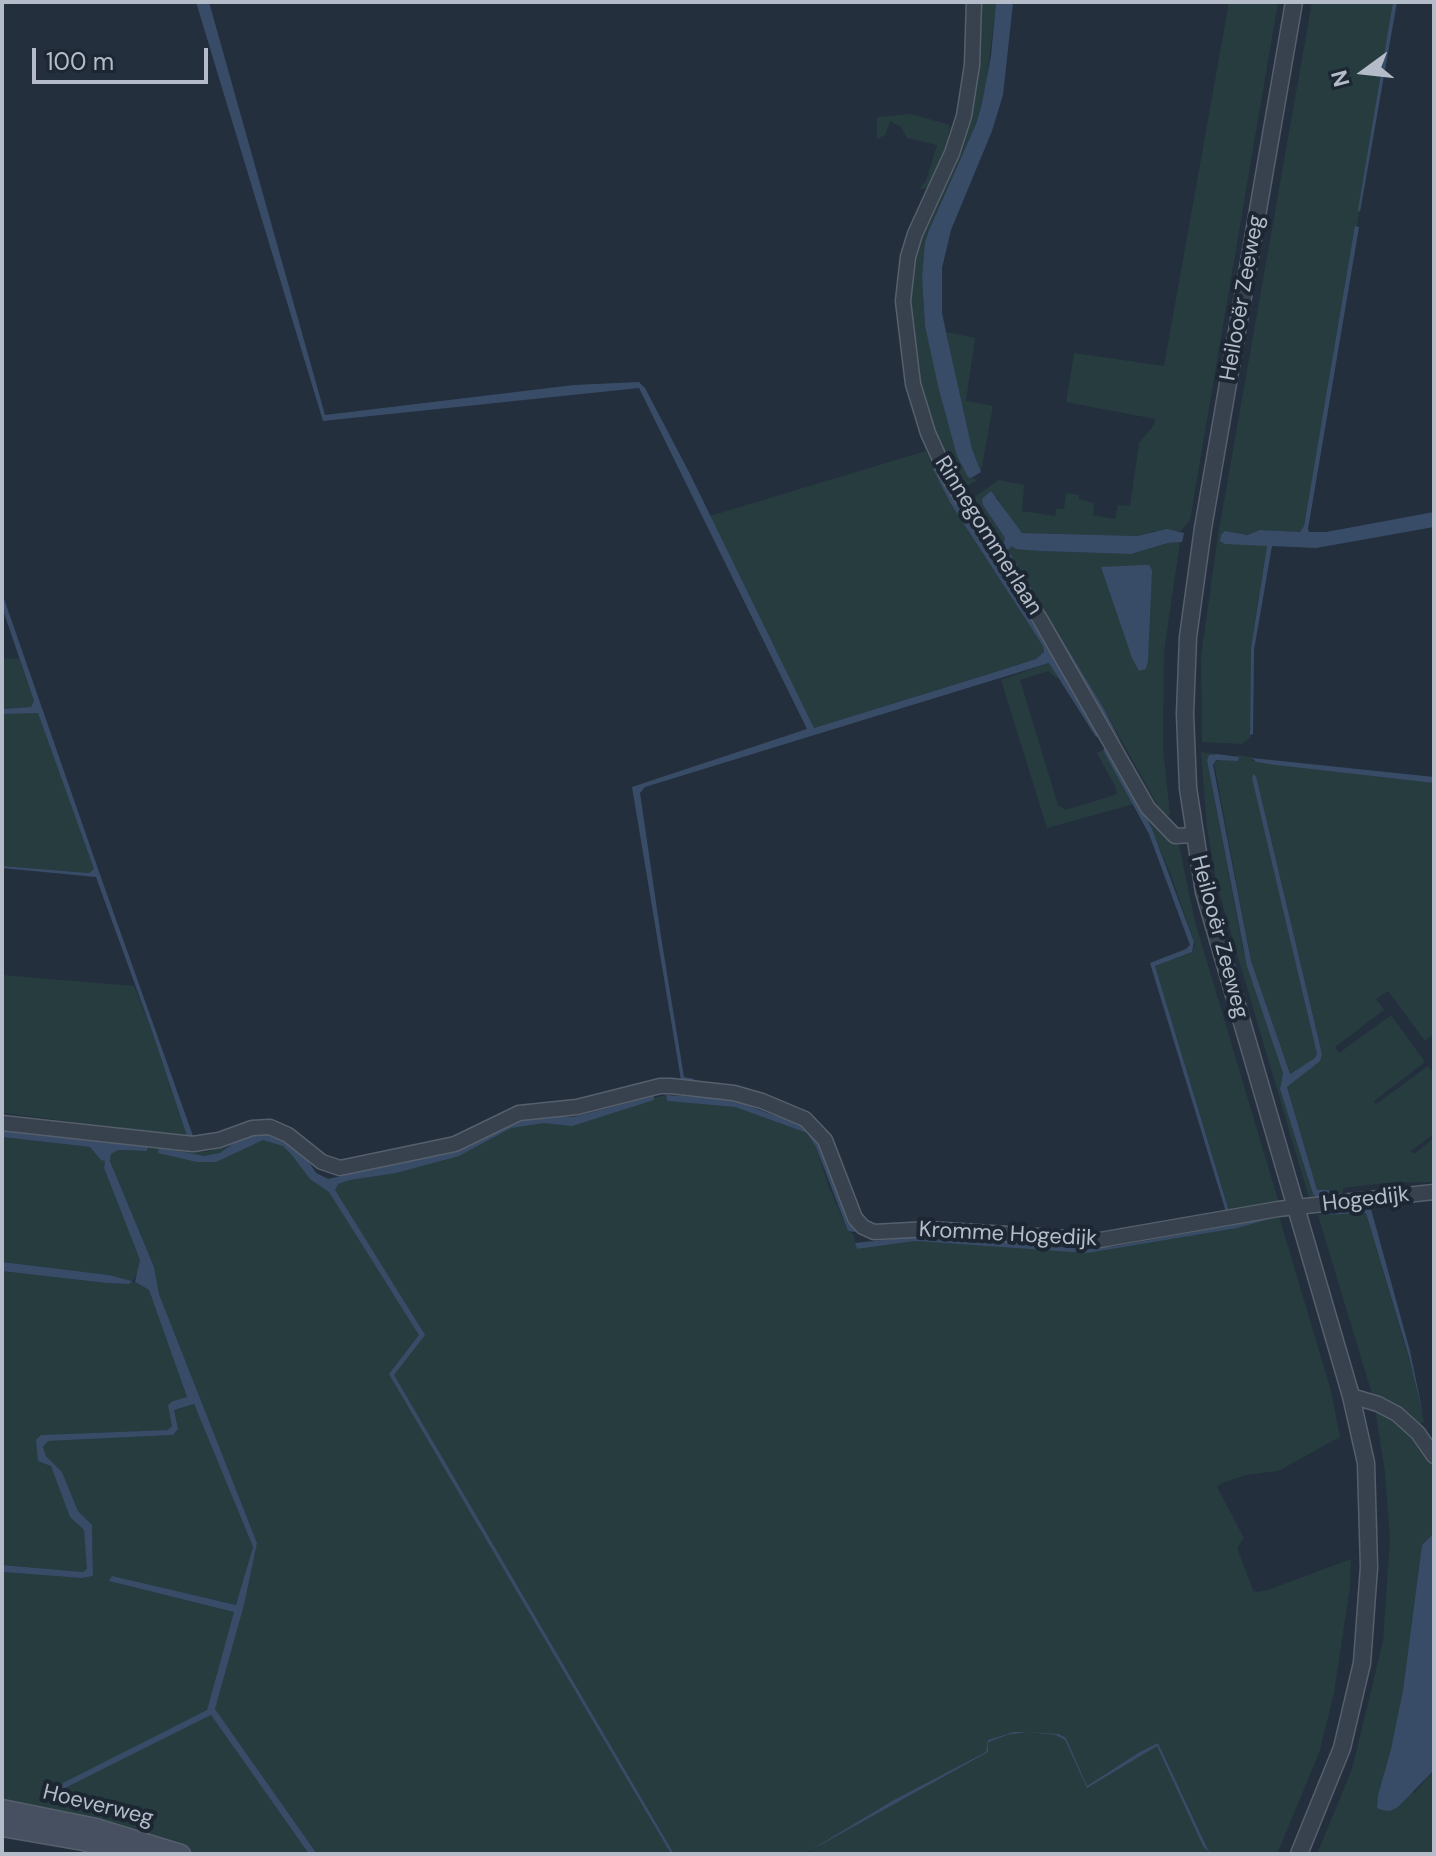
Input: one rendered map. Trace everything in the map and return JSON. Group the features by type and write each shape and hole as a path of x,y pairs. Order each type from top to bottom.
{"main road":[{"name":"Hoeverweg","path":"2,1809 96,1828 181,1854"},
{"name":"Hoeverweg","path":"2,1827 136,1854"}],"street":[{"name":"Rinnegommerlaan","path":"974,2 972,65 964,116 952,153 915,234 908,257 903,301 913,384 928,433 946,473 1048,633 1148,808 1175,836 1194,835"},
{"name":"Heilooër Zeeweg","path":"1294,2 1192,607 1185,675 1185,747 1194,835 1214,932 1297,1207 1351,1396 1366,1463 1369,1504 1368,1612 1364,1650 1342,1748 1299,1854"},
{"name":"Kromme Hogedijk","path":"2,1123 193,1144 219,1140 261,1126 270,1127 288,1135 322,1162 340,1168 455,1144 519,1113 577,1107 671,1086 734,1093 805,1119 825,1140 855,1218 863,1227 874,1232 929,1229 1100,1240 1297,1207"},
{"name":"Hogedijk","path":"1297,1207 1434,1192"},
{"path":"1351,1396 1397,1414 1418,1433 1434,1456"}],"green space":[{"path":"977,2 996,2 986,86 976,124 929,230 922,277 925,326 946,416 962,467 971,478 978,480 967,486 956,484 922,404 905,310 912,253 956,153"},
{"path":"1229,2 1278,2 1190,520 1181,531 1155,531 1137,536 1024,533 1018,531 997,497 982,499 1005,538 1002,548 972,506 974,497 999,480 1024,485 1022,511 1055,516 1056,509 1064,509 1066,493 1079,495 1079,499 1094,503 1093,515 1115,519 1118,505 1130,506 1139,443 1154,425 1155,419 1066,402 1074,353 1164,366"},
{"path":"1312,2 1393,2 1304,526 1300,532 1260,530 1246,535 1225,531 1267,545 1251,648 1250,738 1242,744 1202,742 1201,656 1218,535"},
{"path":"911,114 950,125 946,150 930,188 919,189 926,181 937,145 907,138 901,127 890,121 885,135 877,139 877,117"},
{"path":"946,332 975,338 966,401 993,406 981,472 972,450"},
{"path":"926,451 951,504 1044,652 1036,659 814,728 710,516"},
{"path":"1180,542 1164,652 1163,748 1170,815 1163,815 1104,709 1008,550 1012,546 1040,551 1131,554","holes":["1102,567 1148,639 1146,669 1132,658"]},
{"path":"19,658 34,701 31,707 2,709 2,659"},
{"path":"1049,663 1060,677 1056,678 1048,671 1020,680 1058,805 1066,810 1117,794 1097,753 1103,750 1134,804 1047,828 1001,680"},
{"path":"38,712 94,869 90,873 2,866 2,714"},
{"path":"1201,752 1217,754 1209,755 1207,760 1243,949 1283,1072 1280,1089 1313,1194 1328,1190 1317,1190 1287,1087 1322,1054 1256,776 1252,775 1317,1054 1316,1058 1289,1074 1251,961 1214,762 1238,761 1237,755 1252,757 1256,762 1434,783 1434,1034 1425,1041 1388,991 1376,999 1384,1010 1335,1047 1339,1053 1391,1015 1425,1062 1374,1101 1376,1104 1428,1066 1434,1074 1434,1134 1411,1151 1414,1154 1434,1138 1434,1182 1343,1188 1343,1194 1434,1186 1310,1201 1217,886 1207,828"},
{"path":"1144,811 1161,832 1179,845 1195,922 1279,1203 1226,1215 1224,1210 1229,1210 1155,966 1192,952 1195,945"},
{"path":"2,975 134,986 187,1136 2,1113"},
{"path":"666,1095 667,1101 735,1107 807,1133 816,1147 829,1187 848,1231 853,1234 857,1249 915,1241 1032,1249 1093,1249 1132,1245 1279,1216 1331,1391 1340,1437 1278,1471 1246,1475 1217,1487 1244,1538 1237,1548 1256,1592 1351,1559 1350,1587 1334,1693 1319,1753 1277,1854 1210,1854 1158,1743 1149,1749 1157,1745 1208,1854 807,1854 820,1845 804,1854 674,1854 513,1583 671,1854 317,1854 215,1709 244,1605 257,1543 159,1294 154,1267 110,1161 111,1154 118,1150 146,1151 148,1146 207,1152 241,1138 274,1136 309,1169 330,1180 472,1147 511,1123 592,1114"},
{"path":"2,1137 90,1147 101,1160 105,1160 104,1168 140,1260 139,1272 132,1281 149,1290 187,1397 173,1401 172,1426 168,1430 42,1435 38,1460 51,1465 70,1516 84,1530 88,1569 83,1572 2,1565 2,1271 106,1283 129,1284 131,1281 109,1275 2,1262"},
{"path":"1366,1213 1413,1373 1424,1422 1419,1424 1401,1408 1372,1394 1318,1215"},
{"path":"194,1404 253,1547 237,1605 112,1577 110,1581 234,1612 207,1711 40,1795 47,1797 211,1715 309,1854 194,1854 169,1845 2,1804 2,1572 82,1578 93,1576 92,1525 78,1511 62,1472 46,1456 43,1447 47,1441 173,1435 178,1429 174,1410"},
{"path":"1375,1408 1384,1411 1421,1444 1434,1462 1434,1533 1422,1545 1403,1690 1378,1795 1415,1792 1434,1770 1434,1854 1317,1854 1352,1769 1383,1641 1390,1538 1385,1473"}],"water":[{"path":"196,2 209,2 325,415 574,385 639,382 690,474 814,728 1036,659 1044,652 951,504 933,469 935,467 1102,734 1096,737 1049,663 645,787 640,793 684,1077 694,1079 694,1082 681,1080 632,787 807,729 639,388 323,421"},
{"path":"996,2 1013,3 1003,95 992,131 951,230 942,268 942,313 972,449 981,472 971,478 957,456 939,390 925,326 922,277 929,230 976,124 982,103 991,56"},
{"path":"1393,2 1397,2 1360,212 1358,210"},
{"path":"1355,226 1359,227 1308,529 1309,532 1326,532 1434,512 1434,527 1316,548 1272,546 1254,650 1253,734 1250,735 1251,648 1267,546 1225,544 1220,541 1221,535 1225,531 1247,535 1260,530 1300,532 1304,526"},
{"path":"991,491 1022,533 1137,536 1167,529 1184,533 1182,542 1131,554 1040,551 1012,546 1008,550 1123,746 1002,548 1005,538 983,505 982,499"},
{"path":"1149,565 1152,570 1148,660 1146,669 1139,671 1101,567"},
{"path":"2,593 193,1136 187,1136 96,877 2,868 89,873 94,869 38,713 2,714 2,709 31,707 34,701 2,607"},
{"path":"1109,746 1152,829 1194,942 1192,952 1155,966 1229,1211 1226,1212 1150,963 1190,945 1149,834 1103,750"},
{"path":"1209,755 1239,757 1238,761 1216,760 1213,765 1251,961 1290,1074 1317,1054 1252,778 1253,774 1256,776 1322,1054 1320,1061 1287,1087 1317,1190 1329,1190 1330,1197 1317,1198 1313,1194 1280,1089 1283,1073 1247,966 1207,760"},
{"path":"1252,758 1434,777 1434,783 1276,765 1256,762"},
{"path":"666,1095 730,1099 803,1126 819,1142 846,1214 856,1232 848,1231 816,1147 807,1133 735,1107 667,1101"},
{"path":"654,1096 654,1100 572,1126 544,1123 511,1128 459,1156 396,1173 350,1180 338,1184 335,1190 425,1335 394,1375 674,1854 671,1854 389,1374 419,1335 329,1192 310,1179 283,1146 263,1140 216,1162 197,1162 158,1153 159,1147 204,1156 220,1153 241,1138 255,1133 272,1133 288,1140 305,1156 316,1173 328,1179 450,1151 474,1143 517,1119 574,1117"},
{"path":"2,1129 148,1146 147,1151 118,1150 111,1154 110,1161 154,1267 159,1294 257,1543 244,1605 215,1709 317,1854 309,1854 211,1715 47,1797 39,1795 207,1710 234,1612 109,1581 112,1576 236,1605 253,1547 194,1404 174,1410 178,1429 173,1435 48,1441 43,1447 46,1456 62,1472 78,1511 92,1525 93,1576 82,1578 2,1572 2,1565 83,1572 87,1569 84,1530 70,1517 51,1466 38,1461 36,1440 41,1435 168,1430 172,1426 168,1405 187,1397 149,1290 135,1282 140,1260 104,1168 105,1161 90,1147 2,1137"},
{"path":"1371,1209 1410,1351 1424,1419 1366,1213 1318,1215"},
{"path":"1278,1214 1277,1217 1237,1228 1087,1253 915,1241 857,1249 855,1243 932,1235 1071,1248 1111,1247"},
{"path":"2,1262 109,1275 132,1281 129,1284 106,1283 2,1271"},
{"path":"1434,1533 1434,1770 1398,1807 1390,1811 1382,1810 1377,1808 1378,1795 1403,1690 1422,1545"},
{"path":"1014,1732 1027,1732 991,1741 988,1752 804,1854 894,1800 986,1752 988,1740"},
{"path":"1027,1732 1059,1734 1066,1738 1087,1786 1158,1743 1210,1854 1203,1846 1157,1746 1087,1788 1065,1740 1056,1735"}]}
